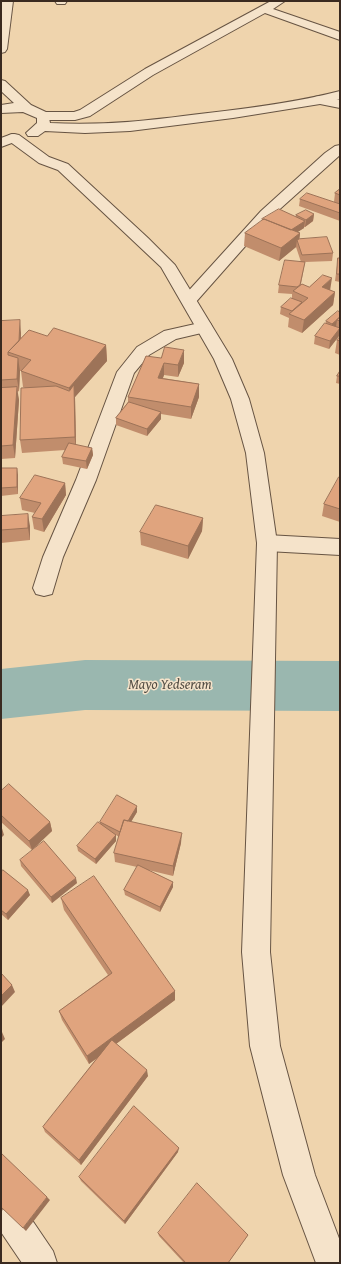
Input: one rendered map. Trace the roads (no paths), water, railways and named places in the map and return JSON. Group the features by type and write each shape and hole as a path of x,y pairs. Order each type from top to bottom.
{"street":[{"path":"1,49 7,1"},
{"path":"45,132 75,116 85,113 149,72 268,4 340,36"},
{"path":"1,84 26,108"},
{"path":"7,139 45,132 130,127 232,114 320,100 340,95"},
{"path":"320,100 340,104"},
{"path":"1,109 16,107 36,111 63,167 167,265 223,359 240,399 255,453 267,543 256,952 265,1046 299,1175 332,1263"},
{"path":"7,139 44,160 63,167"},
{"path":"189,300 266,214 330,156 340,149"},
{"path":"44,588 53,557 86,480 126,372 143,351 170,335 204,327"},
{"path":"267,543 340,546"},
{"path":"1,1207 23,1234 41,1263"}],"waterway":[{"name":"Mayo Yedseram","path":"1,694 85,685 340,686"}]}
